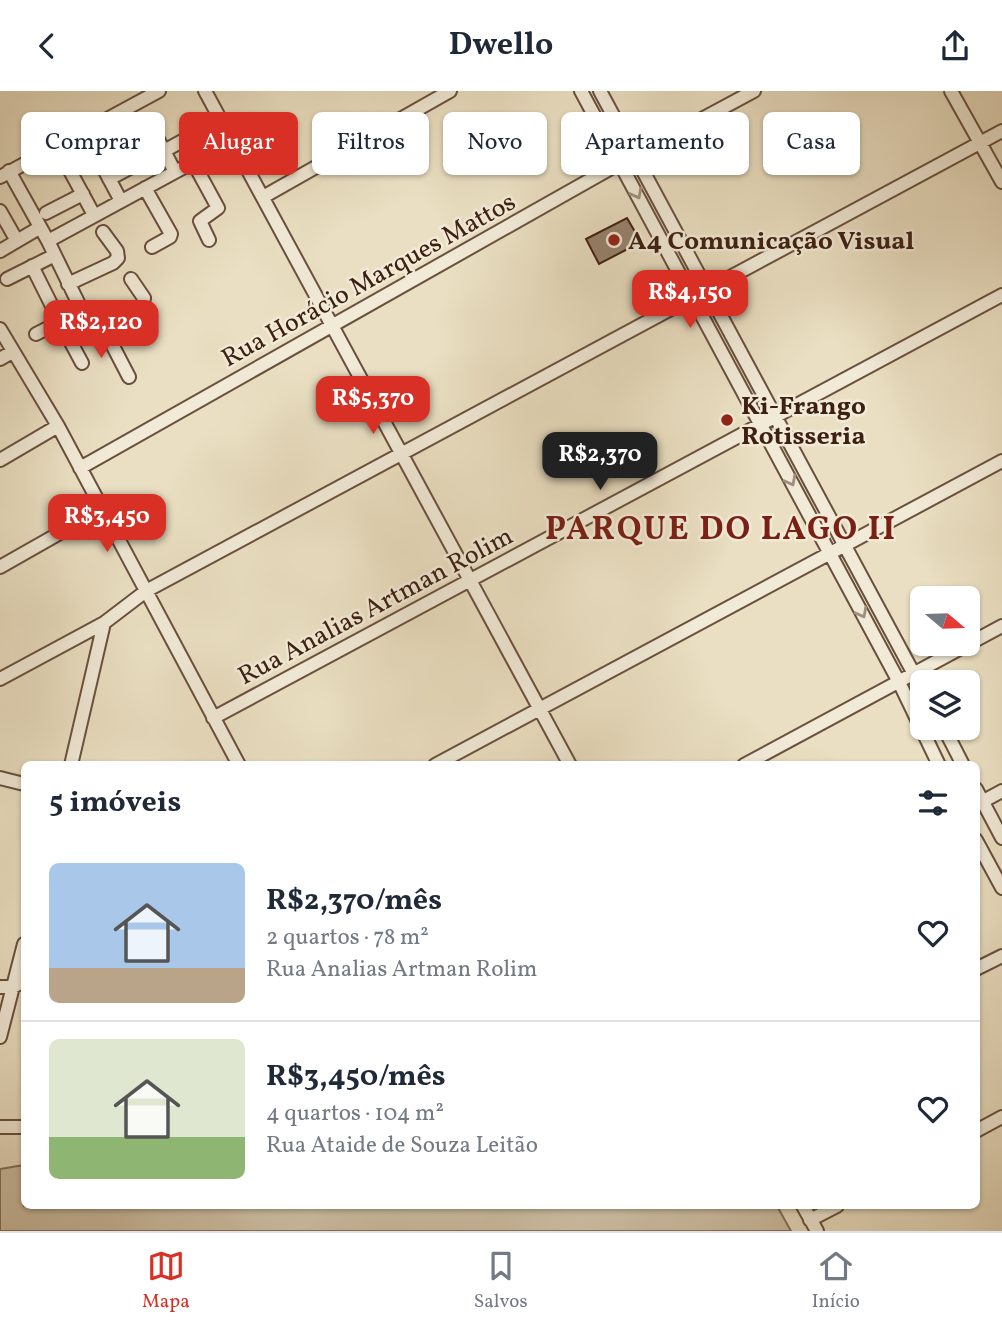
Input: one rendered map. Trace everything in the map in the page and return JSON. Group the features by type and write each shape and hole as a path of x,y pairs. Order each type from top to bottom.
{"street":[{"path":"131,279 144,298 141,310 95,331 91,330 48,241 5,174 159,91"},
{"path":"205,91 568,761"},
{"path":"263,197 450,91"},
{"path":"582,91 593,112"},
{"path":"600,91 611,112"},
{"name":"Rua Horácio Marques Mattos","path":"715,112 754,91"},
{"path":"951,91 1002,181"},
{"path":"0,679 104,623 146,591 1002,131"},
{"path":"165,153 175,172"},
{"path":"48,241 179,170"},
{"path":"72,175 94,215"},
{"path":"107,175 121,201"},
{"path":"109,179 117,175"},
{"path":"200,175 218,208 200,221 209,240"},
{"name":"Rua Horácio Marques Mattos","path":"80,468 599,175"},
{"path":"626,175 761,426 824,556 899,682 937,761"},
{"path":"646,175 912,670"},
{"path":"145,188 171,234 152,247"},
{"path":"46,213 83,194"},
{"path":"0,211 16,241"},
{"path":"0,251 39,228"},
{"path":"68,284 113,263 118,258 117,251 103,232"},
{"path":"7,279 53,256"},
{"path":"32,266 52,306"},
{"name":"Rua Analias Artman Rolim","path":"213,717 473,584 1002,295"},
{"path":"36,334 81,311"},
{"path":"60,322 82,363"},
{"path":"103,327 129,377"},
{"path":"0,329 58,426 237,761"},
{"path":"0,359 12,352"},
{"path":"0,460 58,426"},
{"path":"442,761 1002,461"},
{"path":"0,567 102,509"},
{"path":"72,761 104,623"},
{"path":"921,670 1002,627"},
{"path":"751,761 910,676"},
{"path":"950,740 962,761"},
{"path":"0,778 21,784"},
{"path":"1002,791 980,803 1002,838"},
{"path":"980,847 1002,888"},
{"path":"0,1037 21,956"},
{"path":"980,967 1002,956"},
{"path":"980,1129 1002,1117"},
{"path":"0,1127 21,1128"},
{"path":"804,1209 813,1226 833,1209"}],"shaded area":[{"path":"21,1166 21,1209 779,1209 791,1231 0,1231 0,1169"}],"building":[{"name":"A4 Comunicação Visual","path":"627,218 641,242 599,264 586,239"}],"place":[{"name":"A4 Comunicação Visual","path":"614,240"},
{"name":"Ki-Frango Rotisseria","path":"727,420"}],"district":[{"name":"PARQUE DO LAGO II","path":"721,527"}]}
